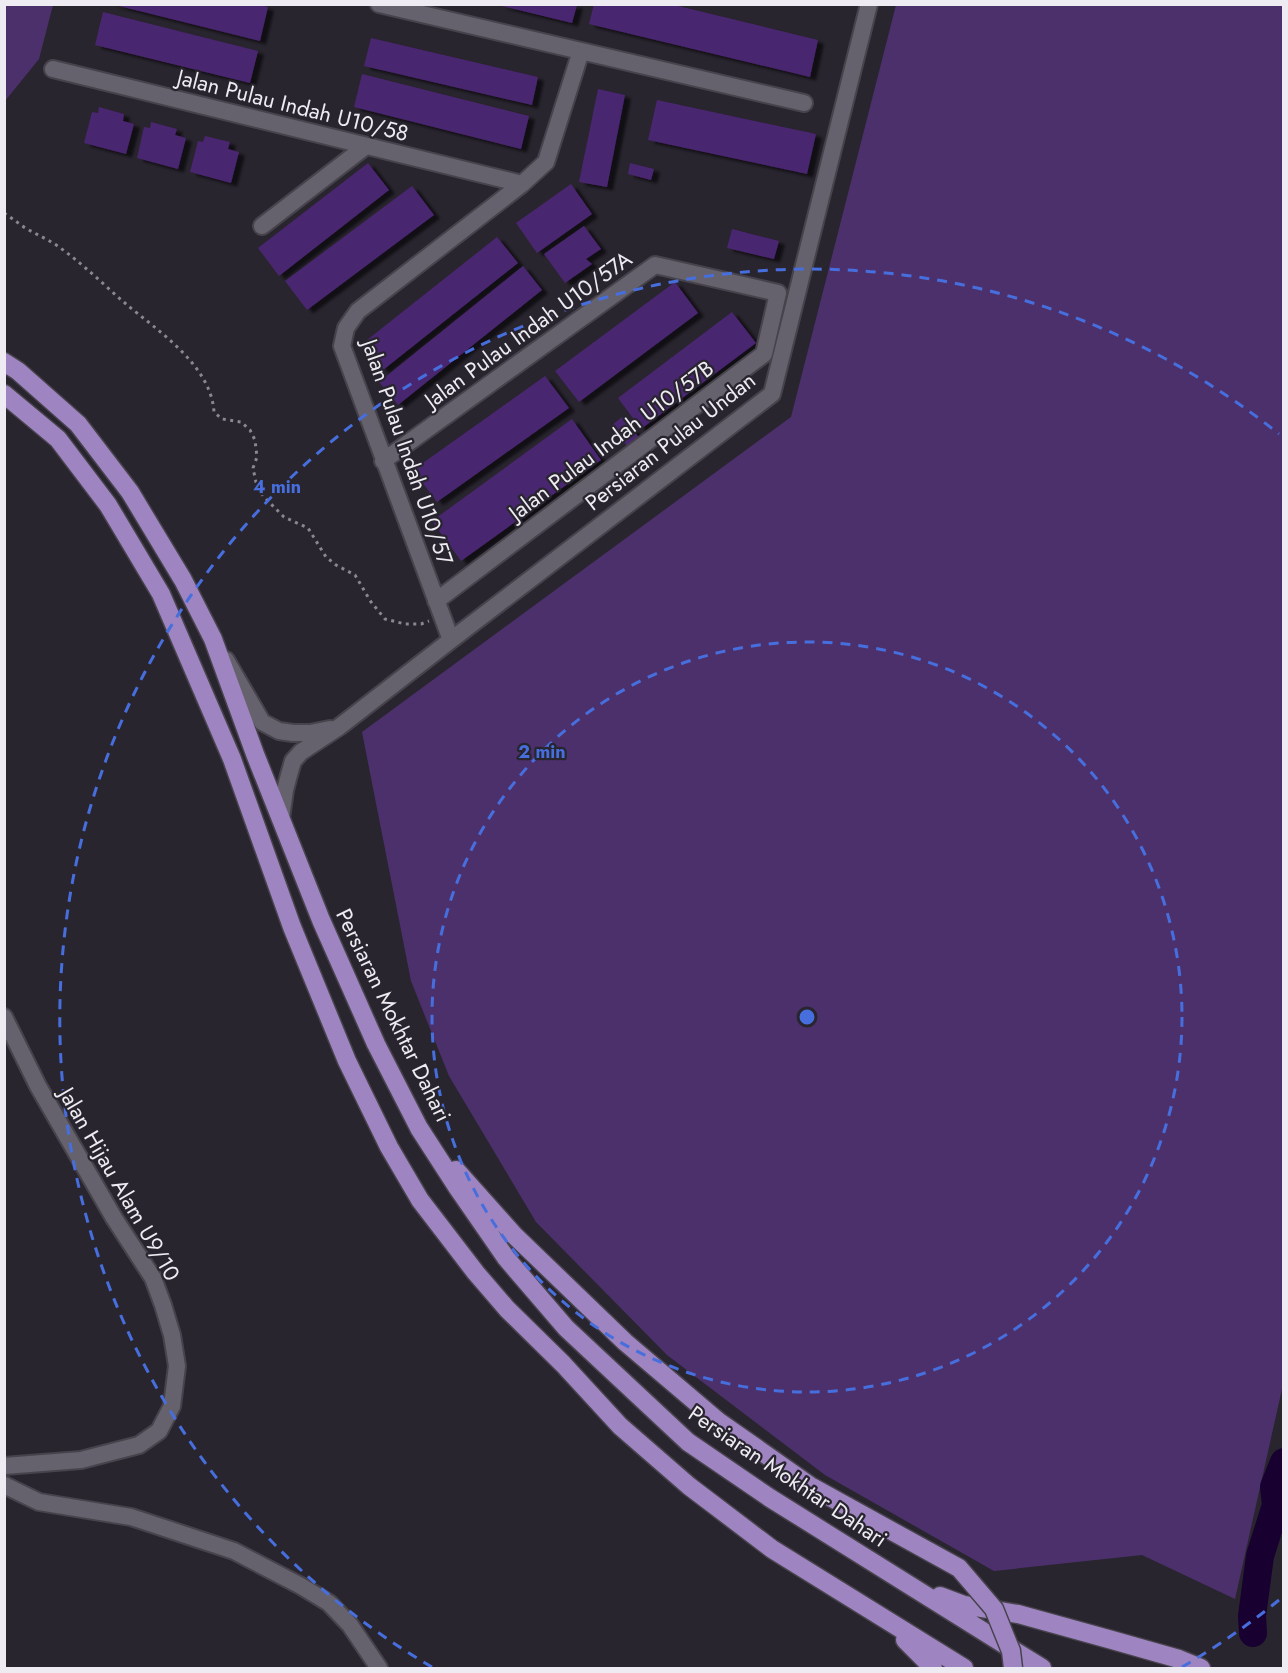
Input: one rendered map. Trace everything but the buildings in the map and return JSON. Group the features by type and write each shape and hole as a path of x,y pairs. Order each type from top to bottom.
{"main road":[{"name":"Persiaran Mokhtar Dahari","path":"4,362 18,370 78,424 130,492 183,580 213,639 255,754 321,920 376,1044 419,1128 506,1258 575,1336 688,1442 770,1498 1042,1668"},
{"path":"4,394 58,439 108,504 161,594 232,759 292,927 347,1061 390,1147 420,1200 507,1309 563,1364 620,1426 689,1486 772,1549 964,1668"},
{"path":"419,1128 514,1234 625,1342 718,1421 812,1487 959,1568 994,1609 1011,1651 1013,1668"},
{"path":"899,1580 964,1605 1018,1614 1179,1659 1202,1668"},
{"path":"884,1620 933,1668"}],"street":[{"path":"379,4 804,103"},
{"name":"Persiaran Pulau Undan","path":"281,818 285,790 294,761 301,752 339,727 772,394 869,4"},
{"name":"Jalan Pulau Indah U10/57","path":"451,640 342,346 346,328 358,311 522,184 546,162 581,51"},
{"name":"Jalan Pulau Indah U10/58","path":"53,69 522,184"},
{"path":"262,226 366,146"},
{"name":"Jalan Pulau Indah U10/57A","path":"383,460 655,265 778,293"},
{"name":"Jalan Pulau Indah U10/57B","path":"436,601 764,354 778,293"},
{"path":"213,639 262,722 279,730 293,733 310,733 339,727"},
{"name":"Jalan Hijau Alam U9/10","path":"4,1017 38,1086 114,1218 153,1278 172,1335 177,1366 172,1406 159,1431 139,1445 81,1460 4,1466"},
{"path":"4,1485 39,1502 131,1517 234,1551 302,1586 329,1603 350,1624 379,1668"}],"path":[{"path":"4,213 57,246 91,272 164,334 189,359 206,385 214,412 222,418 241,422 250,430 255,440 257,457 253,468 257,487 264,497 284,517 308,528 318,548 326,557 356,575 371,602 385,619 405,624 421,624 442,618"}],"shaded area":[{"path":"5,4 53,5 39,59 5,101"},
{"path":"896,5 1283,5 1284,1380 1235,1599 1142,1555 994,1571 825,1475 667,1355 536,1222 449,1076 411,981 362,732 791,417"}],"waterway":[{"path":"1253,1633 1252,1616 1260,1556 1276,1505 1274,1487 1284,1462"},
{"path":"1276,1505 1284,1505"}]}
